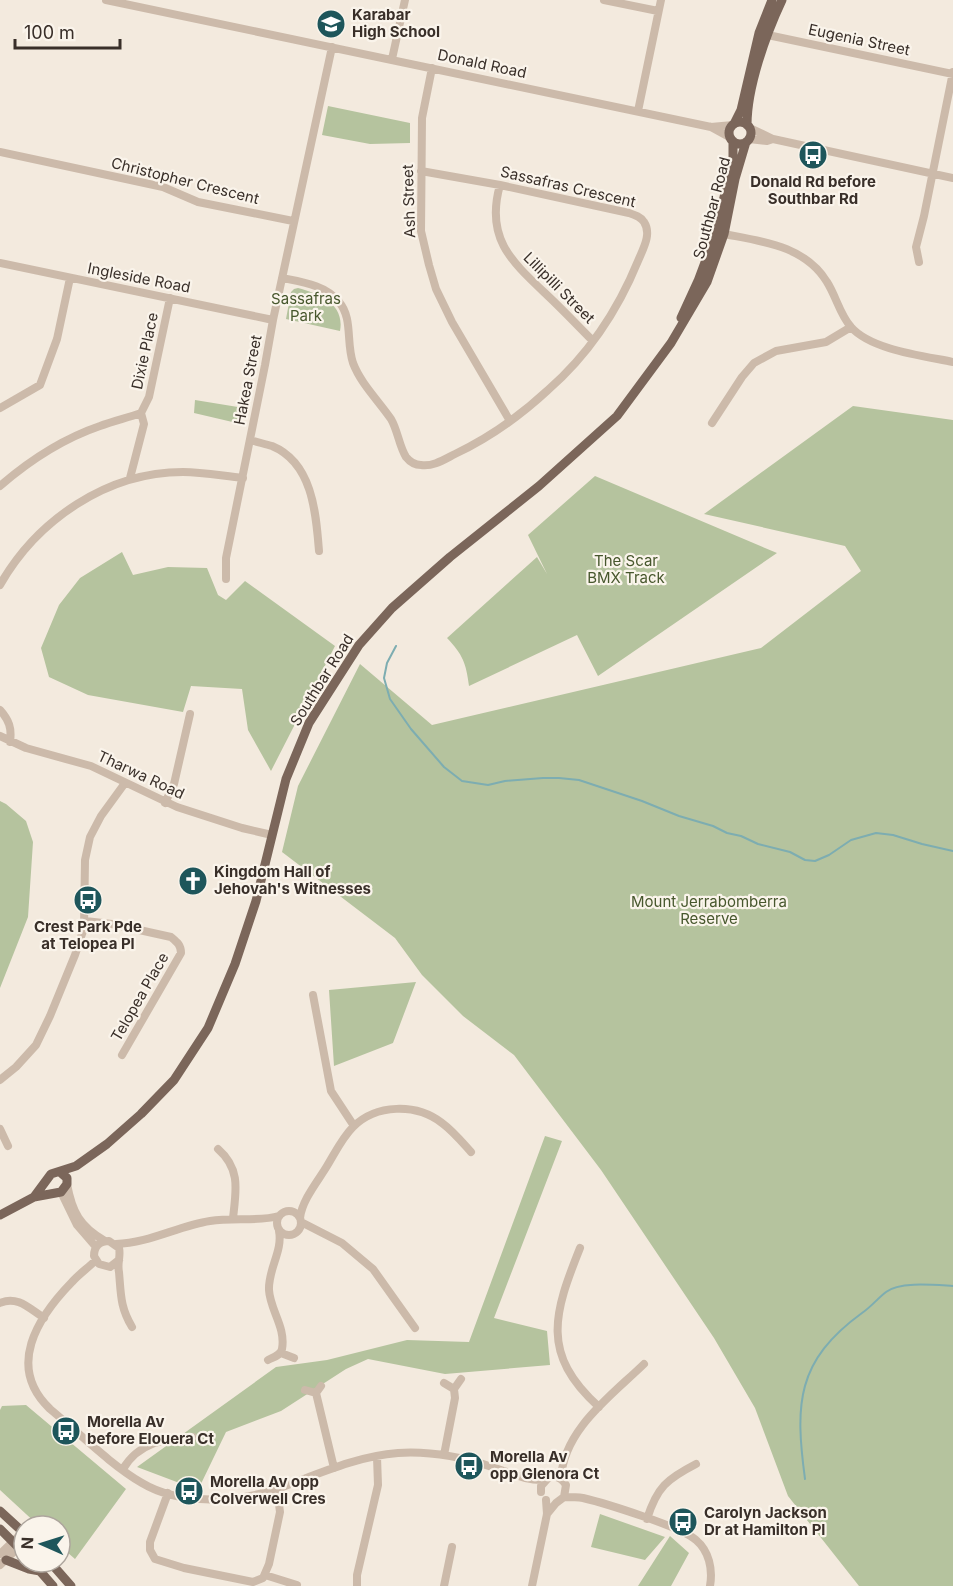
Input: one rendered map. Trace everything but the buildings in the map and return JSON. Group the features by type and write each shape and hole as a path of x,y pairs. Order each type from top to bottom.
{"main road":[{"path":"772,0 741,110 730,132 732,140 739,144 747,141 750,100 763,34 782,0"},
{"path":"734,125 741,122 749,127"},
{"name":"Southbar Road","path":"720,233 733,157 732,140"},
{"name":"Southbar Road","path":"47,1182 51,1174 62,1184 76,1166 107,1144 141,1114 174,1080 207,1028 235,964 255,901 286,779 309,723 359,645 392,608 450,557 539,486 617,416 671,343 720,233 747,141"},
{"path":"34,1197 47,1182 48,1186 62,1184"},
{"path":"0,1215 62,1184"},
{"path":"0,1511 12,1529"},
{"path":"43,1574 53,1586"},
{"path":"60,1574 71,1586"}],"street":[{"name":"Donald Road","path":"110,0 711,127 734,125"},
{"path":"392,59 405,0"},
{"path":"604,0 658,11"},
{"path":"638,111 661,0"},
{"name":"Eugenia Street","path":"763,34 953,73"},
{"name":"Hakea Street","path":"226,579 226,558 273,320 332,47"},
{"name":"Ash Street","path":"432,68 422,118 422,231 436,289 452,322 510,421"},
{"path":"919,262 916,247 953,73"},
{"name":"Donald Road","path":"711,127 732,140"},
{"path":"749,127 772,139 953,178"},
{"path":"747,141 772,139"},
{"name":"Christopher Crescent","path":"0,152 163,187 198,202 293,221"},
{"name":"Sassafras Crescent","path":"282,278 322,288 338,299 348,324 350,350 356,370 390,418 397,430 405,455 414,464 425,466 437,463 465,450 510,421 549,390 593,341 614,310 632,275 646,239 647,229 640,217 629,213 500,185 421,171"},
{"name":"Lillipilli Street","path":"500,185 495,217 504,250 593,341"},
{"path":"720,233 766,242 793,251 813,265 827,281 851,327 873,342 887,348 953,362"},
{"name":"Ingleside Road","path":"0,263 273,320"},
{"path":"0,408 40,385 57,339 70,278"},
{"name":"Dixie Place","path":"130,478 144,424 141,413 150,397 170,297"},
{"path":"712,423 742,377 754,363 776,351 826,342 851,327"},
{"path":"0,486 44,452 69,438 100,425 141,413"},
{"path":"250,440 274,447 291,460 307,481 317,517 319,551"},
{"path":"0,585 28,546 49,524 73,506 130,478 183,472 243,478"},
{"path":"0,710 8,720 11,733 10,742"},
{"path":"165,803 174,784 190,714"},
{"name":"Tharwa Road","path":"0,736 10,742 57,758 91,766 165,803 212,820 272,835"},
{"path":"0,1080 16,1068 36,1046 75,955 85,921 85,860 90,837 101,816 125,783"},
{"name":"Telopea Place","path":"85,921 167,936 178,943 181,948 181,953 122,1055"},
{"path":"313,995 331,1091 354,1126"},
{"path":"278,1251 293,1235 308,1198 354,1126 380,1112 392,1109 426,1113 443,1123 471,1152"},
{"path":"0,1129 8,1146"},
{"path":"218,1149 228,1158 237,1182 233,1218"},
{"path":"62,1184 80,1222 89,1232 105,1241 118,1259 122,1309 132,1327"},
{"path":"62,1184 76,1225 96,1247"},
{"path":"281,1353 281,1329 272,1306 269,1287 278,1251 278,1229 283,1213 308,1198"},
{"path":"105,1241 96,1247 94,1252 98,1262 106,1267 118,1259 131,1244 191,1224 233,1218 256,1219 294,1212 318,1232 342,1243 373,1269 415,1328"},
{"path":"256,1219 293,1235 308,1231 318,1232"},
{"path":"580,1248 560,1303 556,1333 569,1372 587,1397 598,1407"},
{"path":"98,1262 61,1293 44,1318 33,1338 28,1355 30,1379 37,1395 50,1409 123,1469 144,1484 168,1493 206,1500 246,1498 334,1468 398,1453 444,1455 491,1466 529,1480 546,1500 547,1514 532,1586"},
{"path":"0,1303 10,1300 18,1301 44,1318"},
{"path":"268,1360 281,1353 294,1358"},
{"path":"541,1492 541,1486 562,1462 579,1431 598,1407 644,1364"},
{"path":"444,1455 455,1398 454,1389 461,1379"},
{"path":"444,1383 454,1389"},
{"path":"306,1390 319,1389 334,1468"},
{"path":"123,1469 141,1448 175,1438 193,1437"},
{"path":"357,1586 357,1575 378,1485 377,1457"},
{"path":"562,1462 561,1479 567,1488 582,1498"},
{"path":"647,1519 658,1490 671,1478 696,1464"},
{"path":"529,1480 561,1479"},
{"path":"547,1514 564,1497 567,1488"},
{"path":"168,1493 150,1542 150,1550 155,1559 248,1582 257,1581 265,1575 280,1512 277,1489"},
{"path":"564,1497 582,1498 671,1526 695,1539 707,1555 712,1575 710,1586"},
{"path":"546,1500 556,1503"},
{"path":"444,1586 452,1547"},
{"path":"265,1575 297,1585"}],"green space":[{"path":"328,106 410,123 410,143 370,144 322,135"},
{"name":"Sassafras Park","path":"298,288 315,293 335,307 341,322 340,331 286,319 291,292"},
{"path":"195,400 244,408 241,424 194,413"},
{"name":"Mount Jerrabomberra Reserve","path":"853,406 953,420 953,1586 859,1586 788,1496 755,1408 714,1338 601,1170 514,1055 463,1016 422,975 395,938 282,852 298,786 360,664 432,725 761,648 861,571 845,546 704,514"},
{"name":"The Scar BMX Track","path":"595,476 777,553 598,676 577,635 469,686 463,660 447,638 537,557 547,574 528,535"},
{"path":"122,552 133,575 168,567 207,568 218,595 226,600 245,581 335,646 271,771 248,730 242,689 191,686 183,712 88,695 49,677 41,648 59,605 80,578"},
{"path":"0,801 26,821 33,842 28,917 0,988"},
{"path":"416,982 393,1043 334,1066 329,990"},
{"path":"545,1136 562,1141 494,1318 547,1331 550,1365 445,1374 368,1359 346,1369 281,1411 226,1432 198,1490 137,1467 276,1367 327,1360 407,1340 469,1342"},
{"path":"26,1405 126,1489 75,1559 72,1556 72,1514 26,1514 0,1490 0,1410 2,1406"},
{"path":"600,1514 665,1537 645,1560 591,1547"},
{"path":"670,1536 689,1553 671,1586 638,1586"}],"waterway":[{"path":"396,646 387,663 384,678 390,699 411,729 444,767 462,781 488,785 505,781 543,778 579,780 741,836 758,844 790,852 805,860 815,861 829,855 851,840 876,833 893,835 953,851"},
{"path":"805,1479 800,1428 801,1406 812,1367 824,1349 840,1331 892,1289 918,1284 953,1286"}],"place":[{"name":"Karabar High School","path":"331,24"},
{"name":"Donald Rd before Southbar Rd","path":"813,155"},
{"name":"Kingdom Hall of Jehovah's Witnesses","path":"193,881"},
{"name":"Crest Park Pde at Telopea Pl","path":"88,900"},
{"name":"Morella Av before Elouera Ct","path":"66,1431"},
{"name":"Morella Av opp Glenora Ct","path":"469,1466"},
{"name":"Morella Av opp Colverwell Cres","path":"189,1491"},
{"name":"Carolyn Jackson Dr at Hamilton Pl","path":"683,1522"}]}
